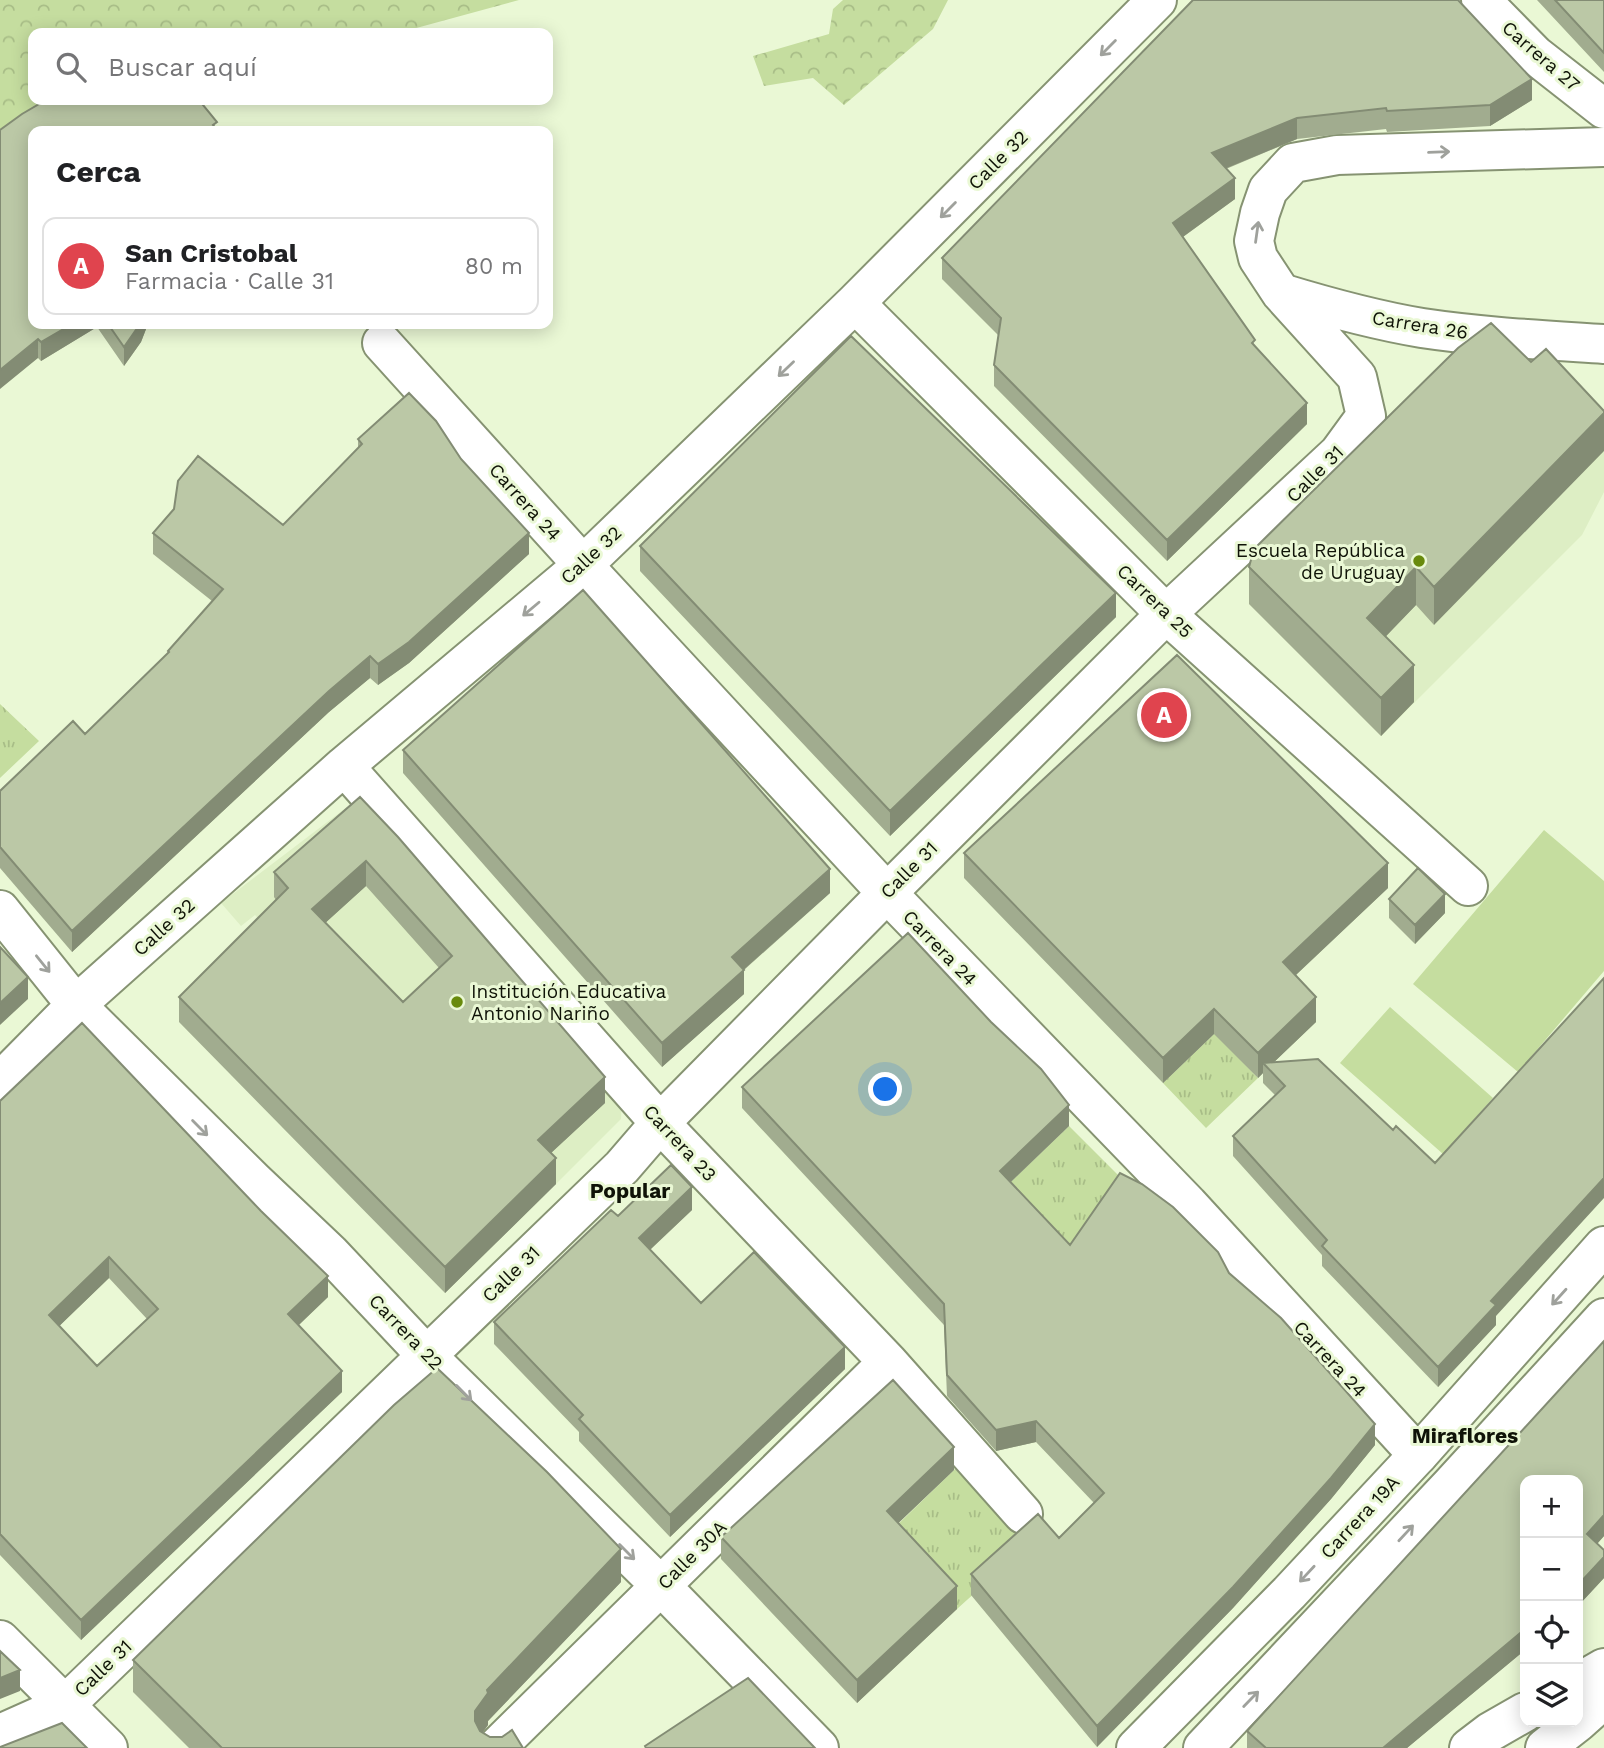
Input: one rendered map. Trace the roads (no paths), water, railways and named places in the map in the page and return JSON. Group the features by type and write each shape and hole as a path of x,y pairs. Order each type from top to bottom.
{"street":[{"name":"Calle 32","path":"0,1082 76,1005 344,766 583,565 855,303 1157,0"},
{"name":"Carrera 27","path":"1481,0 1535,55 1604,109"},
{"name":"Calle 31","path":"0,1734 65,1705 622,1167 660,1123 1166,614 1339,453 1366,416 1357,377 1281,293 1258,258 1254,241 1268,190 1293,163 1337,155 1604,147"},
{"name":"Carrera 26","path":"1281,293 1350,313 1421,327 1493,337 1604,344"},
{"name":"Carrera 25","path":"855,303 1166,614 1468,886"},
{"name":"Carrera 24","path":"382,344 887,893 1188,1204 1418,1455"},
{"name":"Carrera 23","path":"344,766 660,1123 888,1362 1023,1514"},
{"name":"Carrera 22","path":"0,910 76,1005 330,1253 427,1356 661,1586 819,1748"},
{"name":"Carrera 19A","path":"1136,1748 1289,1593 1418,1455 1604,1246"},
{"path":"1213,1745 1604,1318"},
{"name":"Calle 30A","path":"496,1748 888,1362"},
{"path":"0,1640 108,1748"},
{"path":"1583,1680 1604,1668"},
{"path":"1583,1718 1604,1699"},
{"path":"1469,1748 1490,1732 1520,1716"},
{"path":"1545,1748 1572,1727"}],"place":[{"name":"Escuela República de Uruguay","path":"1419,561"},
{"name":"San Cristobal","path":"1164,715"},
{"name":"Institución Educativa Antonio Nariño","path":"457,1002"}],"district":[{"name":"Popular","path":"630,1190"},
{"name":"Miraflores","path":"1465,1435"}]}
